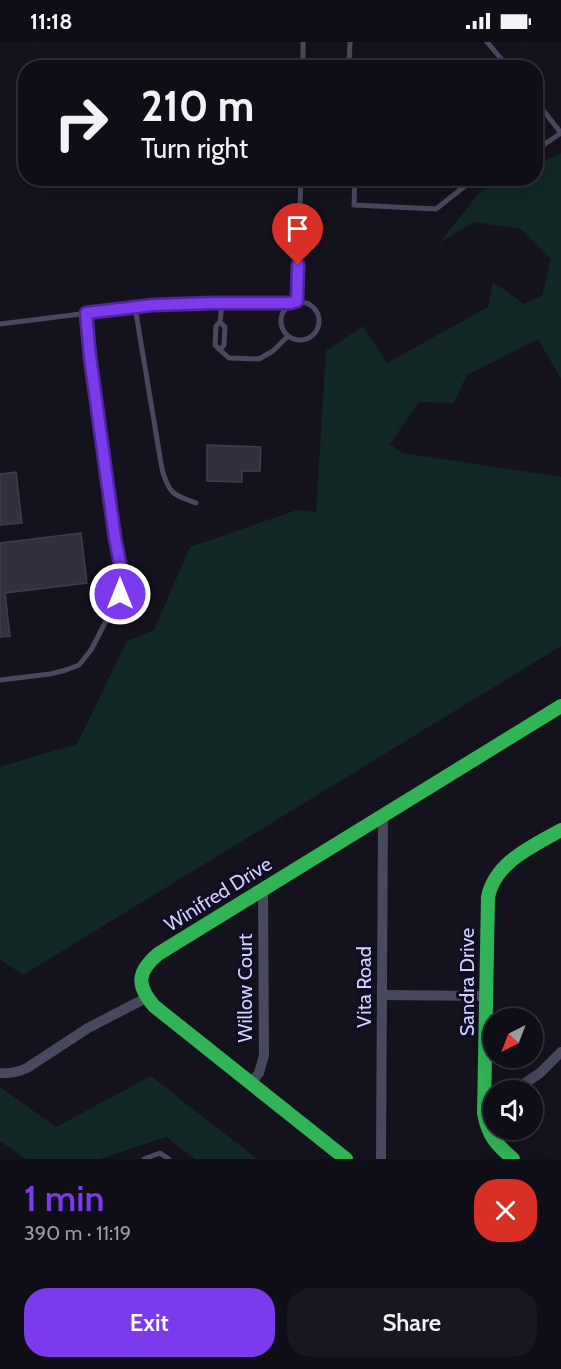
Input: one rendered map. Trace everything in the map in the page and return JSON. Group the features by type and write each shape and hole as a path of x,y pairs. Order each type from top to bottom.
{"street":[{"name":"Winifred Drive","path":"146,998 140,981 150,960 561,706"},
{"name":"Vita Road","path":"381,1159 382,816"},
{"name":"Sandra Drive","path":"488,1080 486,996 490,889 504,867 561,830"},
{"name":"Willow Court","path":"251,1083 259,1073 264,1055 263,889"},
{"path":"382,995 486,996"},
{"path":"0,1073 19,1072 27,1068 88,1028 146,998 346,1159"},
{"path":"530,1080 561,1052"},
{"name":"Sandra Drive","path":"492,1140 513,1159"}],"lane":[{"path":"303,42 303,60"},
{"path":"350,42 350,60"},
{"path":"487,42 501,60"},
{"path":"543,110 561,133 543,145"},
{"path":"294,302 301,186"},
{"path":"355,186 354,206 436,209 465,186"},
{"path":"0,324 153,305 304,301 315,308 320,321 316,332 306,339 300,340 288,336 281,326 280,320 285,307 294,302"},
{"path":"222,304 220,322 216,326 215,345 229,358 259,359 273,351 288,336"},
{"path":"135,307 166,486 178,496 196,503"},
{"path":"0,680 50,674 79,665 91,650 120,594 123,579 115,538 86,313"},
{"path":"220,322 225,327 224,345 220,350"},
{"path":"144,1159 160,1153 169,1159"}],"green space":[{"path":"561,153 561,379 538,339 467,375 454,403 419,402 390,444 402,453 561,477 561,646 23,975 0,959 0,767 77,744 127,641 154,630 190,547 297,510 316,512 326,351 363,326 387,363 488,307 493,282 524,304 542,296 551,259 521,229 474,222 439,243 481,191 492,186 543,186 543,162"},
{"path":"151,1076 257,1159 195,1159 166,1137 100,1159 26,1159 0,1141 0,1087 56,1127"}],"building":[{"path":"207,445 261,447 260,471 242,471 242,482 207,481"},
{"path":"16,472 22,523 0,525 0,474"},
{"path":"81,533 87,583 5,593 10,636 0,637 0,543"}],"traffic: fast":[{"path":"346,1159 154,1006 144,992 141,979 143,973 158,954 561,706"},
{"path":"513,1159 494,1139 484,1113 488,897 498,874 507,865 527,849 561,830"}],"route":[{"path":"120,594 123,579 115,538 86,313 153,305 291,303 297,301 298,265"}]}
